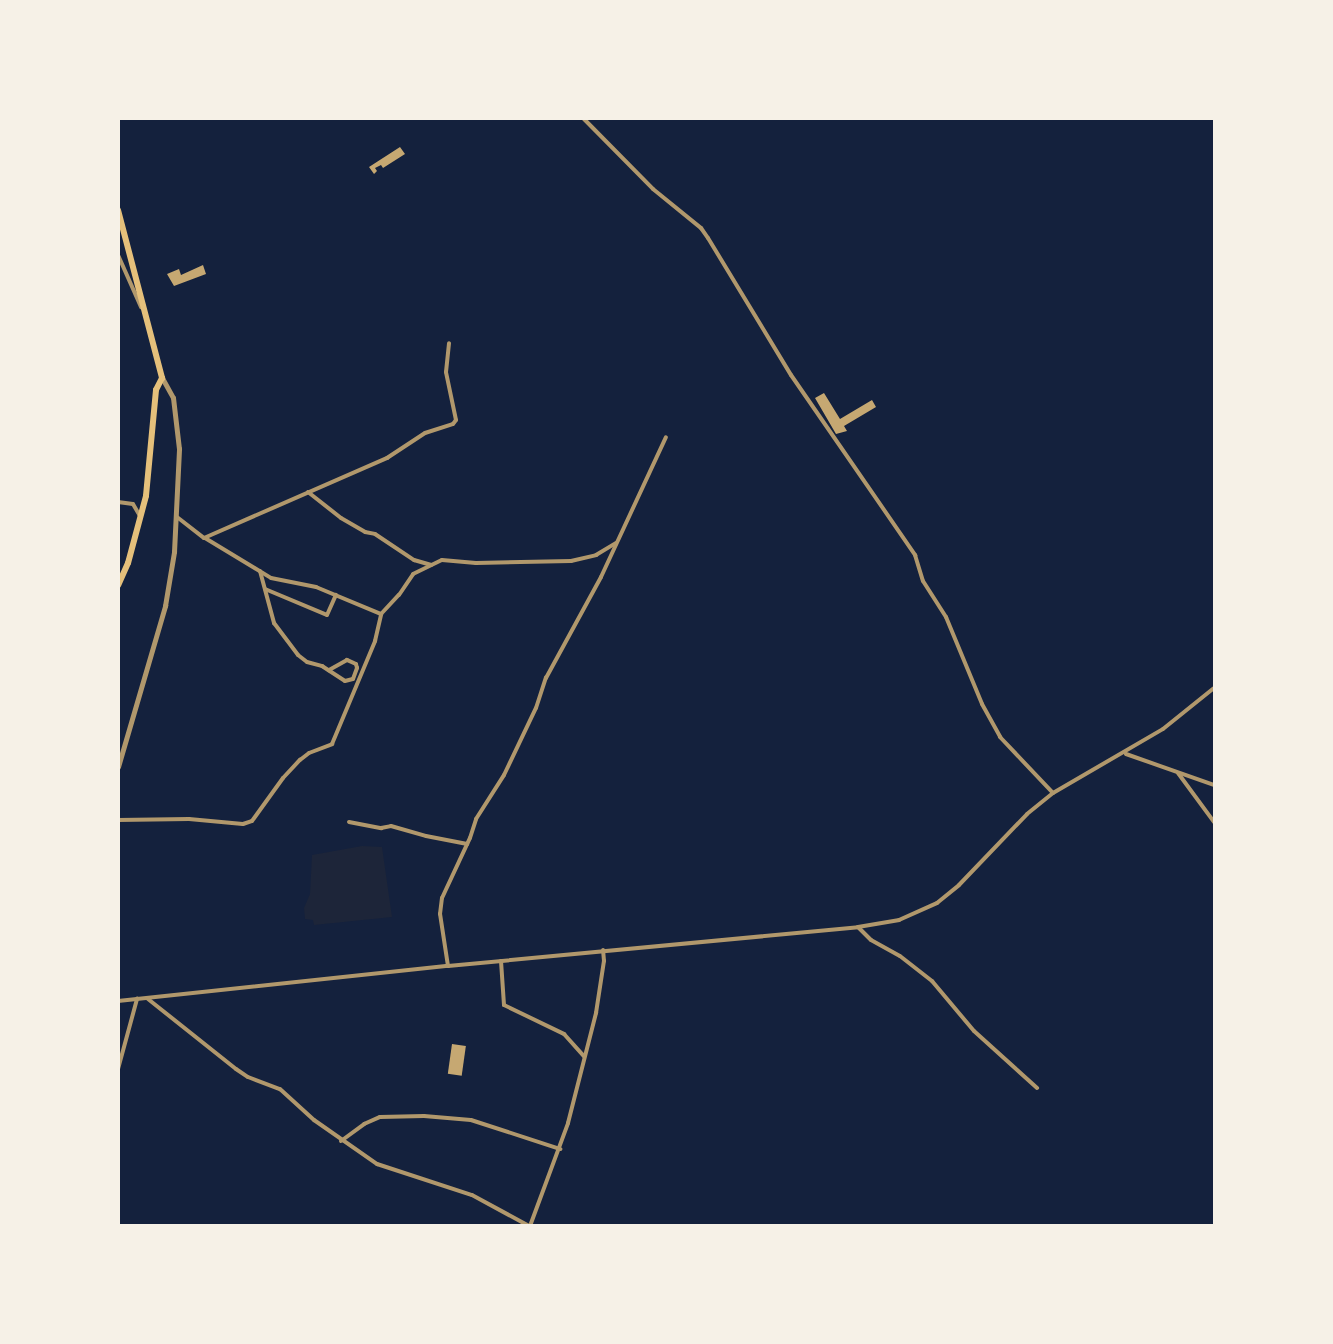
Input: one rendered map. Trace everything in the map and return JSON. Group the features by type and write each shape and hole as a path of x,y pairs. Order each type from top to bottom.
{"highway":[{"path":"118,210 162,378 156,390 146,496 128,563 118,585"}],"street":[{"path":"583,118 652,189 701,228 716,249 746,305 791,375 915,555 923,581 946,617 982,704 1000,736 1053,793"},
{"path":"118,255 147,321"},
{"path":"204,538 387,458 425,434 455,422 447,379 449,343"},
{"path":"118,767 165,606 174,552 177,517 177,430 173,398 162,378"},
{"path":"448,966 440,906 476,819 504,775 536,708 546,678 616,543 666,437"},
{"path":"308,492 341,518 365,532 375,534 414,561 432,565"},
{"path":"118,502 133,504 141,518"},
{"path":"177,517 204,538 260,572 276,579 316,587 381,614"},
{"path":"118,820 189,819 243,824 252,821 283,778 300,760 309,753 332,744 375,641 381,614 399,595 413,574 442,560 476,563 571,561 596,555 616,543"},
{"path":"260,572 274,622 298,655 328,670 333,675 350,681 357,668 356,664 347,660 328,670"},
{"path":"265,589 327,615 336,595"},
{"path":"118,1001 603,950 858,927 899,920 937,903 959,885 1027,814 1053,793 1163,729 1215,688"},
{"path":"1125,753 1215,785"},
{"path":"1177,773 1215,822"},
{"path":"349,822 381,828 391,826 467,844"},
{"path":"858,927 871,940 900,956 932,981 974,1031 1037,1088"},
{"path":"147,999 236,1069 290,1096 314,1120 341,1141 387,1169 472,1195 530,1226 560,1149 585,1056 596,1013 604,961 603,950"},
{"path":"501,961 504,1005 564,1034 585,1056"},
{"path":"118,1069 137,999"},
{"path":"341,1141 363,1124 380,1117 424,1116 471,1120 560,1149"}],"shaded area":[{"path":"362,846 382,847 392,917 314,925 313,920 305,919 304,908 310,894 312,855"}],"building":[{"path":"400,147 405,154 383,168 381,165 375,168 377,171 374,174 369,167"},
{"path":"203,265 206,274 174,286 167,274 179,269 181,275"},
{"path":"824,393 840,419 872,400 876,407 844,426 847,431 836,434 815,398"},
{"path":"452,1044 466,1046 462,1076 448,1074"}]}
